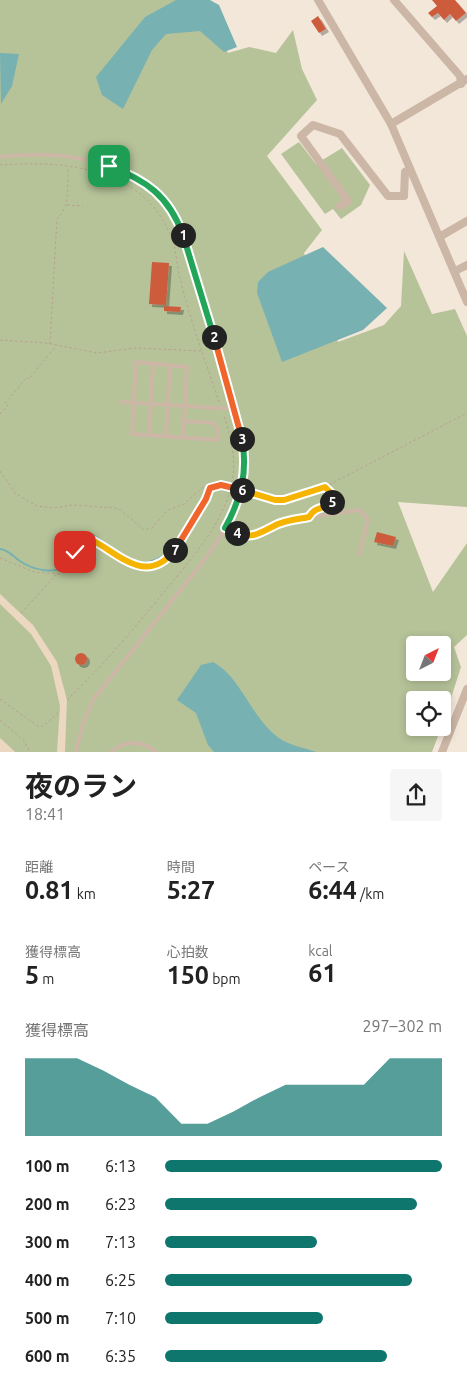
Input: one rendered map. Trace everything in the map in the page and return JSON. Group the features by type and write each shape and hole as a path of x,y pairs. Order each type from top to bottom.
{"street":[{"path":"318,0 392,124 467,302"},
{"path":"392,124 464,82 394,0"},
{"path":"340,206 348,200 301,136 313,125 340,134 388,196 404,196 405,172 410,169"},
{"path":"440,236 467,220"},
{"path":"454,271 467,265"},
{"path":"442,752 467,689"}],"lane":[{"path":"0,157 52,155 109,166 137,177 159,195 178,220 188,249 243,441 245,468 239,499 225,528 194,574 94,698 83,722 76,752"},
{"path":"183,437 187,367 136,362 132,434 218,440 218,430 214,422 184,421"},
{"path":"149,435 153,363"},
{"path":"166,436 170,365"},
{"path":"121,402 234,409"},
{"path":"225,528 249,537 284,522 355,510 364,513 368,520 358,555"},
{"path":"111,752 122,744 134,743 147,746 156,752"}],"path":[{"path":"50,344 57,219 64,213 66,205 68,166"},
{"path":"66,205 83,206"},
{"path":"0,340 50,344 97,353 135,348 202,351"},
{"path":"0,414 8,405 5,403 27,377 29,379 57,346"},
{"path":"0,558 34,572 56,574 65,571 78,548 90,541 95,541 132,564 150,566 161,562 176,549 206,499 207,491 210,488 221,485 264,495 275,500 287,500 325,487 467,413"},
{"path":"0,471 15,493 37,506 53,508 80,505 114,508 121,510 144,530 152,528 168,510 184,504 203,487 207,491"},
{"path":"309,517 314,510 330,504 335,497 325,487"},
{"path":"21,613 56,574"},
{"path":"0,699 39,727 44,726 60,711"},
{"path":"0,720 24,741 30,752"}],"green space":[{"path":"0,0 207,0 228,53 249,47 276,53 293,30 302,69 317,100 267,156 322,230 304,253 338,342 384,325 401,306 404,251 432,314 455,309 467,336 467,507 398,502 433,592 467,543 467,635 454,647 461,667 451,698 451,691 406,691 406,736 438,736 432,752 0,752"},
{"path":"299,142 316,164 342,148 370,185 361,205 341,219 333,209 325,214 281,154"}],"shaded area":[{"path":"0,594 33,625 57,662 67,700 65,752 57,752 60,706 51,666 31,634 0,604"},
{"path":"0,738 11,748 15,752 0,752"}],"water":[{"path":"176,0 210,0 219,5 237,47 224,52 200,31 166,34 152,50 123,109 102,95 96,77 145,17"},
{"path":"0,53 19,54 12,86 1,104"},
{"path":"323,247 387,308 363,330 282,362 257,293 258,282 268,272"},
{"path":"213,662 232,678 269,730 287,743 316,752 214,752 208,745 196,713 177,700 201,665"}],"building":[{"path":"432,0 455,0 466,13 456,21 450,14 444,20 438,13 432,17 428,13 437,6"},
{"path":"318,16 326,29 319,33 311,21"},
{"path":"152,262 169,263 166,305 149,304"},
{"path":"164,306 181,307 180,312 164,311"},
{"path":"377,532 396,537 393,546 374,542"},
{"path":"81,653 87,659 81,665 75,659"}],"waterway":[{"path":"276,497 290,496 311,487"},
{"path":"0,549 7,551 23,563 51,571 62,568 66,564 75,545 82,539 93,535 128,559 142,562 155,560 166,554 184,533 204,497"}],"route":[{"path":"75,552 86,542 94,541 126,562 142,566 155,565 170,556 176,549 206,499 207,491 215,485 226,486 264,495 275,500 290,499 325,487 335,497 330,504 314,510 309,517 278,524 258,535 249,537 225,528 236,507 239,499 241,492 243,486 245,468 243,441 188,249 178,220 159,195 137,177 109,166"}]}
